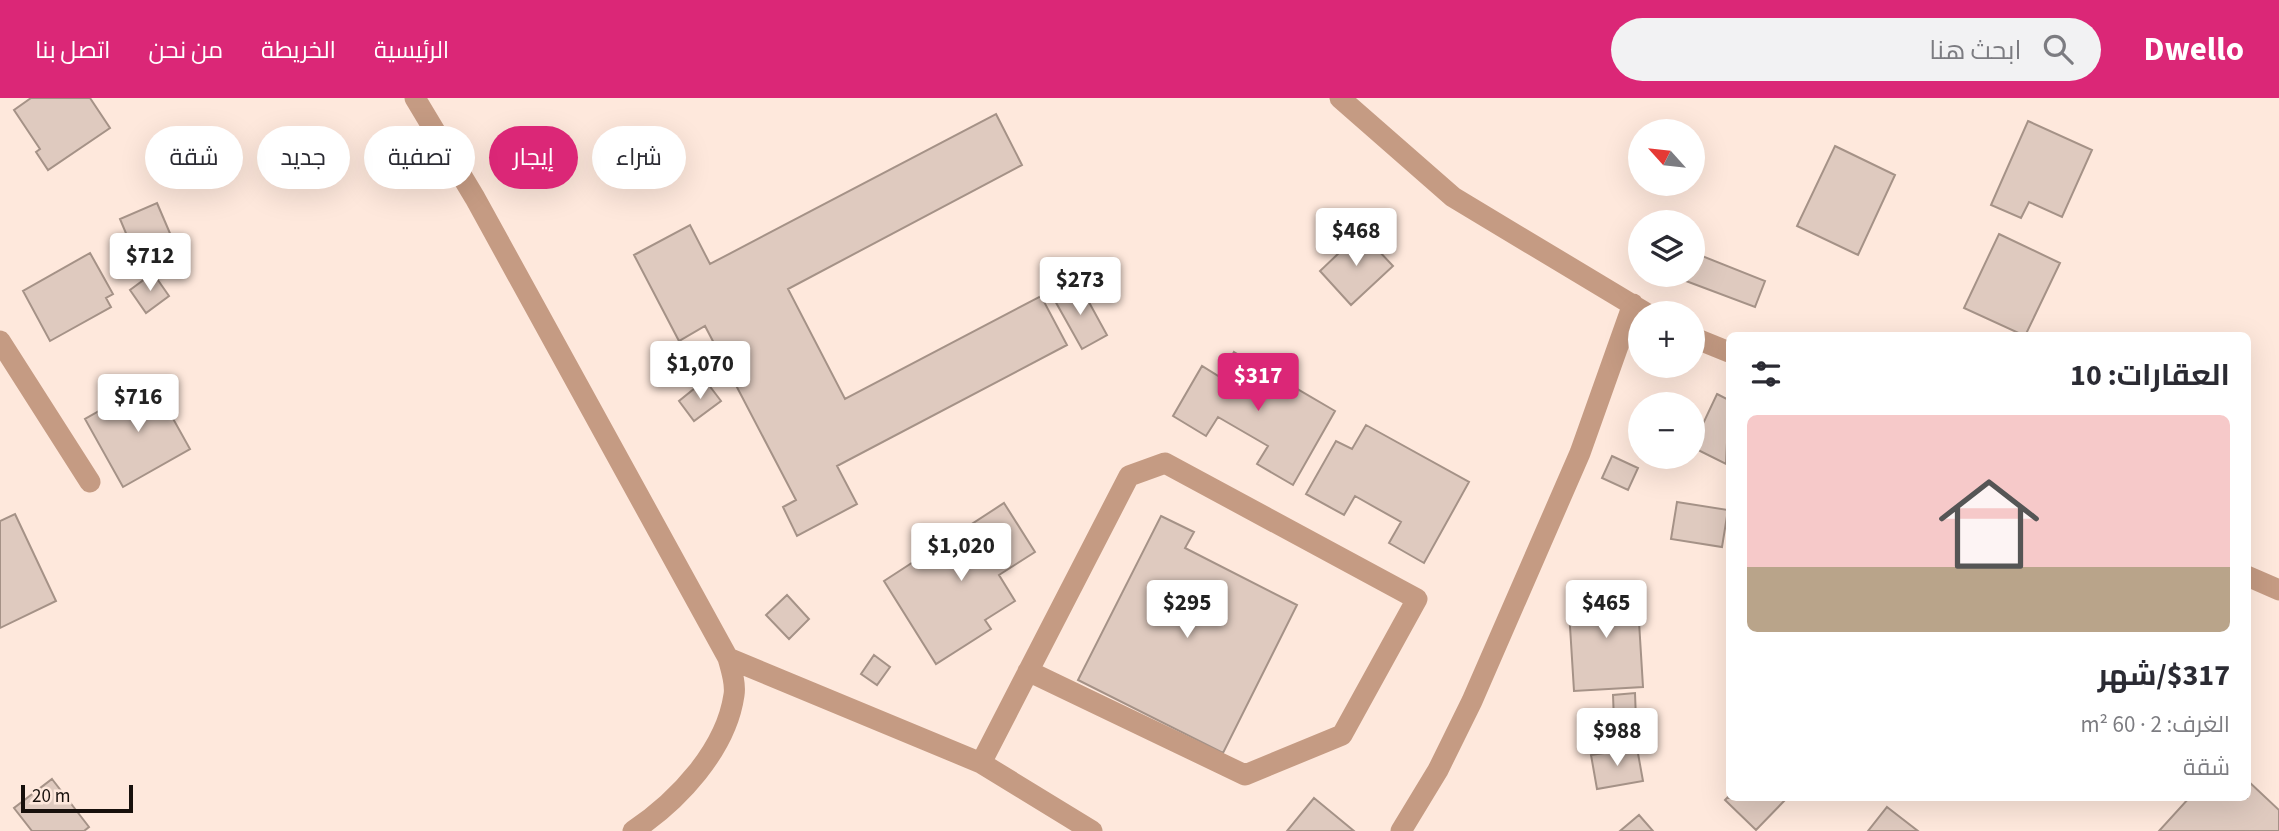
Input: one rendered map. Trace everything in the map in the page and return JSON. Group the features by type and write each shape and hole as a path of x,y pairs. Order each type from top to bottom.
{"street":[{"path":"415,98 475,198 728,658 734,694 724,729 694,776 668,805 633,831"},
{"path":"1340,98 1453,197 1628,302"},
{"path":"1401,831 1438,770 1477,690 1628,338"},
{"path":"0,341 90,482"},
{"path":"1705,342 1726,351"},
{"path":"981,763 1028,671 1129,476 1165,463 1417,599 1342,736 1245,775 1028,671"},
{"path":"2251,578 2279,590"},
{"path":"728,658 981,763 1092,831"}],"building":[{"path":"31,98 90,98 110,128 48,170 36,152 40,149 14,110"},
{"path":"996,114 1022,165 788,289 845,399 1041,296 1067,345 837,466 857,504 797,536 783,507 796,500 705,326 679,341 634,255 690,225 710,264"},
{"path":"2028,121 2092,150 2062,217 2029,202 2021,218 1991,205"},
{"path":"1835,146 1895,175 1858,255 1797,226"},
{"path":"157,203 175,245 138,262 120,219"},
{"path":"1361,232 1393,266 1351,305 1320,271"},
{"path":"1999,234 2060,263 2027,332 2016,332 1964,308"},
{"path":"90,253 113,294 106,298 111,307 50,341 23,291"},
{"path":"1705,257 1765,281 1755,307 1702,287 1705,287"},
{"path":"153,273 169,296 146,313 130,290"},
{"path":"1079,284 1107,335 1082,349 1054,299"},
{"path":"1234,352 1335,411 1293,485 1257,464 1268,446 1218,417 1206,436 1173,416 1202,366 1220,377"},
{"path":"705,380 721,401 694,421 679,401"},
{"path":"152,381 190,449 123,487 85,419"},
{"path":"1717,394 1726,398 1726,464 1705,454 1705,419"},
{"path":"1366,425 1469,482 1424,563 1389,543 1401,522 1355,496 1344,515 1306,494 1336,441 1352,449"},
{"path":"1612,456 1628,463 1628,469 1638,469 1628,490 1602,478"},
{"path":"1677,502 1726,510 1722,547 1671,539"},
{"path":"1004,503 1035,552 999,575 1015,601 985,620 991,629 936,664 884,581"},
{"path":"15,514 56,601 0,628 0,521"},
{"path":"1161,516 1194,532 1185,548 1297,605 1223,753 1078,680"},
{"path":"1637,589 1643,687 1574,691 1568,594"},
{"path":"787,595 809,619 789,639 766,615"},
{"path":"874,655 890,667 877,685 861,674"},
{"path":"1635,693 1637,747 1615,748 1613,695"},
{"path":"1637,748 1643,781 1597,789 1591,755"},
{"path":"52,779 89,827 84,831 32,831 14,808"},
{"path":"2251,784 2279,810 2279,831 2159,831 2186,801 2251,801"},
{"path":"1314,798 1354,831 1287,831"},
{"path":"1726,801 1784,801 1756,830"},
{"path":"1887,807 1918,831 1868,831"},
{"path":"1639,815 1653,831 1620,831"}]}
